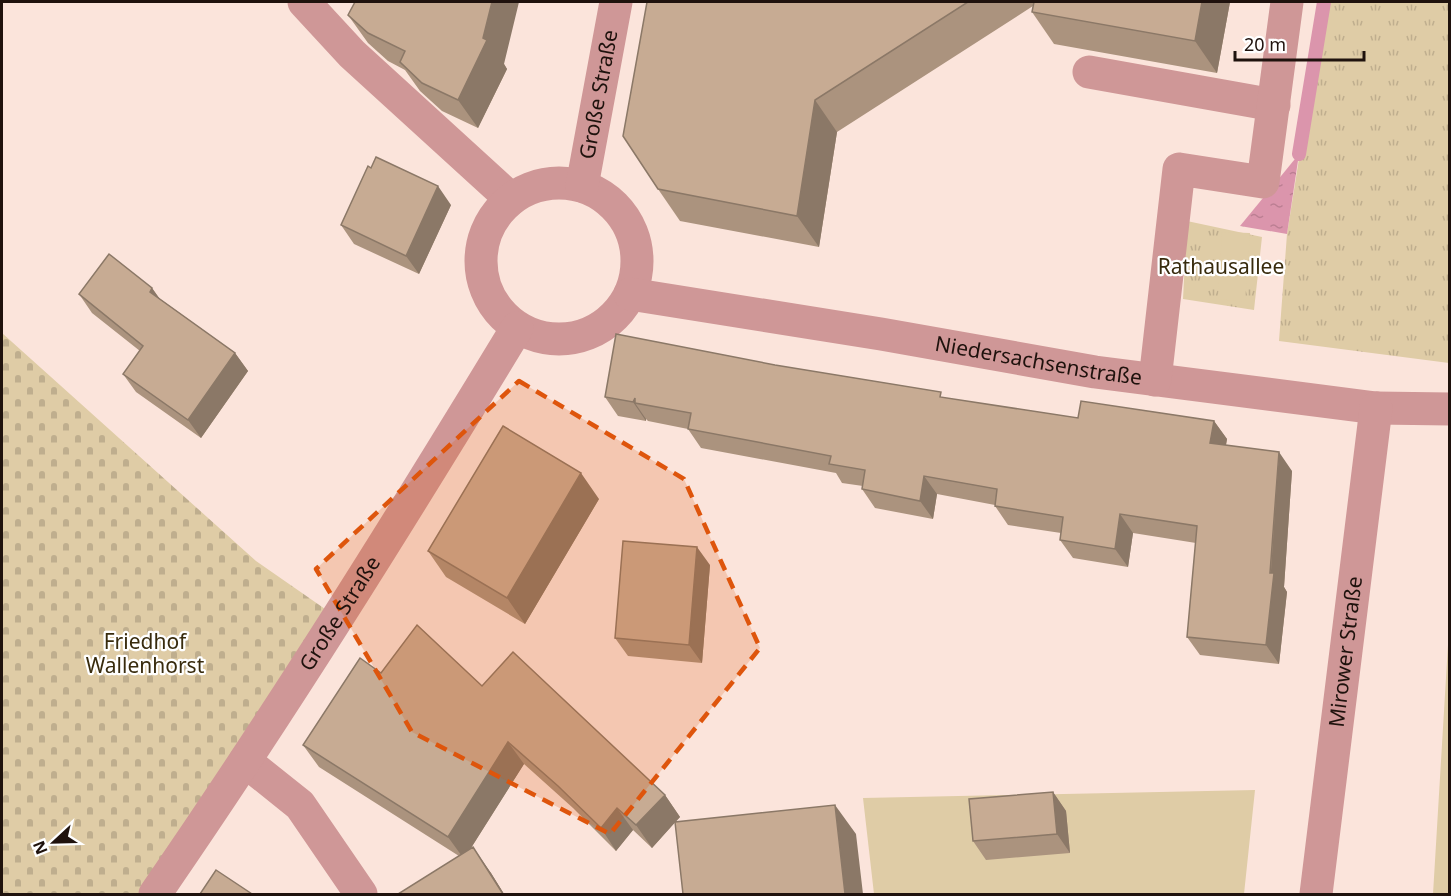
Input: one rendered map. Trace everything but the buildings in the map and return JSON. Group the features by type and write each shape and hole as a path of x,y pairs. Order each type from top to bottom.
{"street":[{"path":"304,2 352,54 511,199"},
{"name":"Große Straße","path":"582,186 616,2"},
{"path":"1155,380 1179,169 1263,182 1287,2"},
{"path":"1089,72 1274,105"},
{"path":"557,183 582,186 606,198 624,218 635,242 637,268 630,294 616,316 594,332 568,339 541,338 517,328 498,311 485,290 481,265 483,240 493,217 511,199 532,187 557,183"},
{"name":"Niedersachsenstraße","path":"630,294 893,336 1095,372 1376,408 1449,410"},
{"name":"Große Straße","path":"155,894 338,618 517,328"},
{"name":"Mirower Straße","path":"1316,894 1376,408"},
{"path":"245,761 300,805 361,894"}],"highlighted area":[{"path":"519,381 684,479 760,648 610,834 412,732 316,569"}],"green space":[{"path":"1324,2 1449,2 1449,363 1279,341 1287,234"},
{"name":"Rathausallee","path":"1187,221 1262,237 1254,310 1183,299"},
{"path":"1222,232 1250,233 1245,302 1218,299"},
{"name":"Friedhof Wallenhorst","path":"2,333 256,561 338,618 155,894 2,894"},
{"path":"1449,628 1449,894 1433,894"},
{"path":"1255,790 1244,894 874,894 863,798"}],"water":[{"path":"1299,154 1287,234 1240,226"}],"waterway":[{"path":"1299,154 1324,2"}]}
